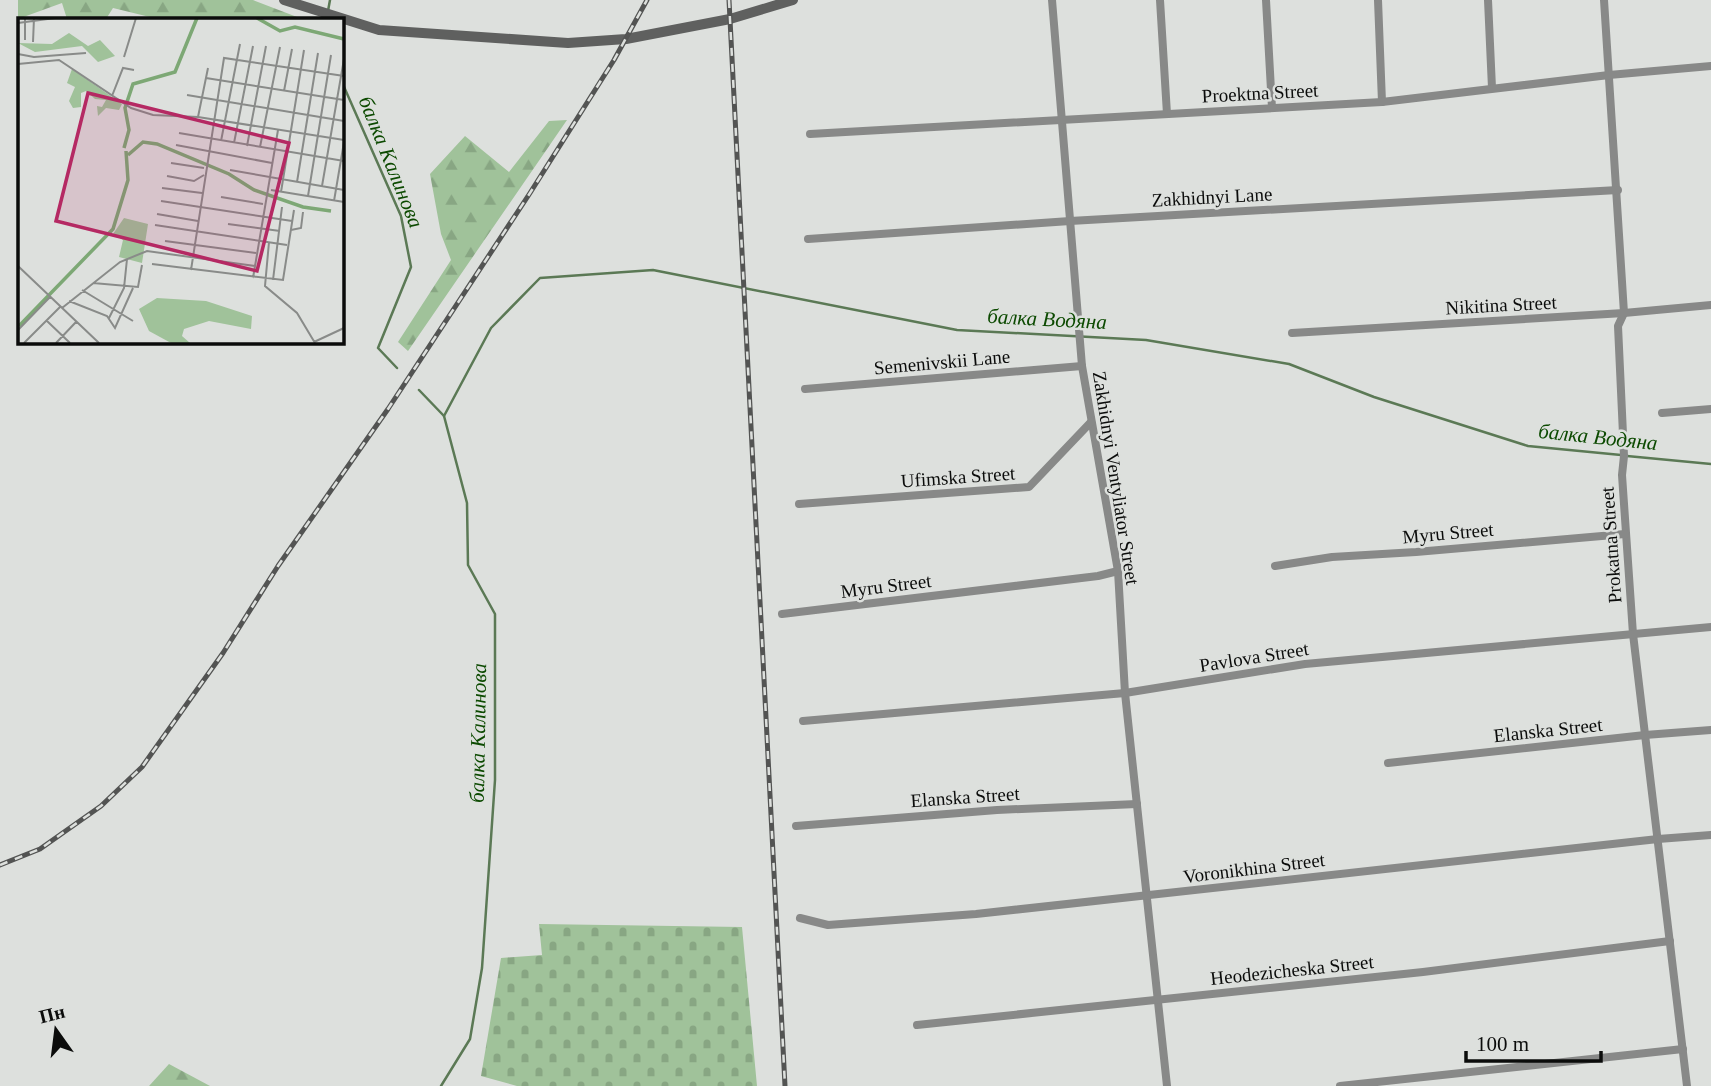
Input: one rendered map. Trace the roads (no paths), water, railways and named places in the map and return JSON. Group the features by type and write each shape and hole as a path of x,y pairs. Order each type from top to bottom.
{"street":[{"path":"284,0 341,18"},
{"path":"343,19 379,30 568,43 626,39 730,19 793,0"},
{"name":"Zakhidnyi Ventyliator Street","path":"1052,0 1082,366 1118,571 1125,693 1167,1086"},
{"path":"1160,0 1167,114"},
{"path":"1266,0 1272,108"},
{"path":"1378,0 1382,102"},
{"path":"1488,0 1492,88"},
{"name":"Prokatna Street","path":"1604,0 1624,313 1618,326 1625,534 1633,634 1686,1086"},
{"name":"Proektna Street","path":"810,134 1382,102 1609,75 1711,66"},
{"name":"Zakhidnyi Lane","path":"808,239 1070,221 1618,190"},
{"name":"Nikitina Street","path":"1292,333 1624,313 1711,305"},
{"name":"Semenivskii Lane","path":"805,389 1082,366"},
{"path":"1662,413 1711,409"},
{"name":"Ufimska Street","path":"799,504 1029,487 1091,422"},
{"name":"Myru Street","path":"1275,566 1332,557 1625,534"},
{"name":"Myru Street","path":"782,614 1098,576 1118,571"},
{"name":"Pavlova Street","path":"803,721 1125,693 1305,664 1711,627"},
{"name":"Elanska Street","path":"1388,763 1711,730"},
{"name":"Elanska Street","path":"796,827 997,810 1137,804"},
{"name":"Voronikhina Street","path":"800,918 828,925 976,914 1711,835"},
{"name":"Heodezicheska Street","path":"917,1025 1423,972 1670,941"},
{"path":"1340,1086 1683,1049"}],"waterway":[{"name":"балка Калинова","path":"328,11 330,0"},
{"name":"балка Калинова","path":"343,85 401,216 411,267 378,348 397,368"},
{"name":"балка Водяна","path":"444,416 491,328 540,278 653,270 957,330 1146,340 1289,364 1374,397 1528,446 1621,455"},
{"name":"балка Калинова","path":"419,390 444,416 467,503 468,565 495,614 495,780 482,968 470,1039 441,1086"},
{"name":"балка Водяна","path":"1627,456 1711,464"}],"railway":[{"path":"0,865 40,849 101,806 142,767 223,653 278,566 388,409 530,193 614,60 647,0"},
{"path":"729,0 785,1086"}]}
